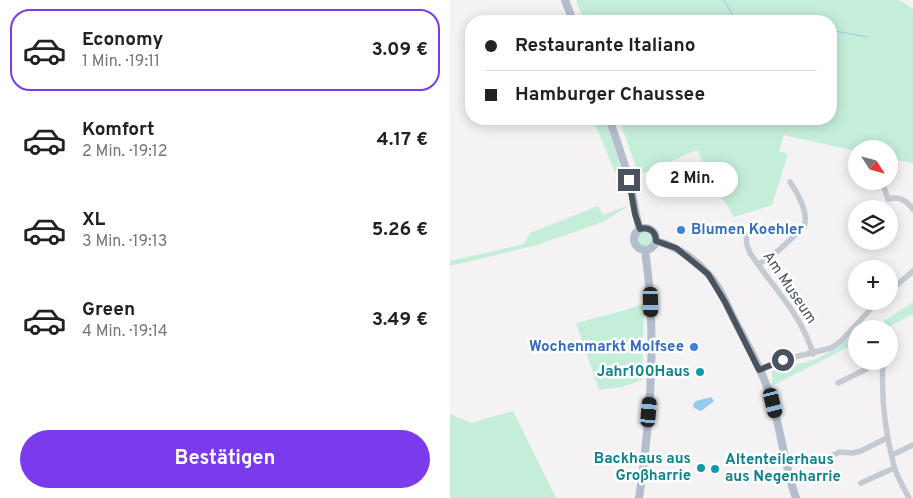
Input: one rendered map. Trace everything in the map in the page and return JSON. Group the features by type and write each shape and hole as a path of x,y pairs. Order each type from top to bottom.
{"main road":[{"path":"565,0 571,15"},
{"path":"611,125 626,168 635,214 640,229"},
{"path":"646,228 652,230 656,241 652,247 645,250 638,248 634,242 634,234 640,229 646,228"},
{"path":"656,241 676,248 708,274 725,302 759,370 773,403 796,498"},
{"path":"639,498 652,378 651,302 645,250"}],"street":[{"path":"758,264 779,250 804,228 805,218 796,192 790,182"},
{"path":"885,190 888,199 900,198 913,209"},
{"name":"Am Museum","path":"746,236 747,245 758,264 806,334 813,354"},
{"path":"898,284 913,271"},
{"path":"759,370 783,360 813,354 836,344 869,310"},
{"path":"838,383 867,370"},
{"path":"883,370 883,398 894,468 909,498"},
{"path":"827,458 840,452 853,453 861,451 888,438"},
{"path":"892,455 913,445"},
{"path":"861,483 894,468"}],"green space":[{"path":"576,0 899,0 913,9 913,163 898,160 898,140 848,140 848,149 784,135 779,151 788,154 772,205 734,217 717,190 697,150 639,175 621,125 837,125 837,15 582,15"},
{"path":"595,125 606,125 617,154 624,184 617,186 615,182 618,180"},
{"path":"630,205 603,222 537,245 450,266 450,261 524,244 530,233 598,206 603,215"},
{"path":"644,230 650,233 653,239 650,245 644,248 638,245 635,239 638,233"},
{"path":"913,302 913,314 898,322 898,320 886,320"},
{"path":"644,303 642,380 622,387 599,390 576,323 626,310"},
{"path":"848,337 848,347 772,386 772,371 814,360 838,347"},
{"path":"513,411 556,498 450,498 450,414 471,423"}],"water":[{"path":"711,397 714,401 701,411 694,408 693,404 696,401"}],"waterway":[{"path":"724,0 733,15"},
{"path":"837,31 868,37"}],"place":[{"name":"Blumen Koehler","path":"681,230"},
{"name":"Wochenmarkt Molfsee","path":"694,347"},
{"name":"Jahr100Haus","path":"700,372"},
{"name":"Backhaus aus Großharrie","path":"701,468"},
{"name":"Altenteilerhaus aus Negenharrie","path":"715,469"}],"route":[{"path":"629,180 635,214 640,229 649,228 654,232 656,241 676,248 704,269 725,302 759,370 783,360"}]}
